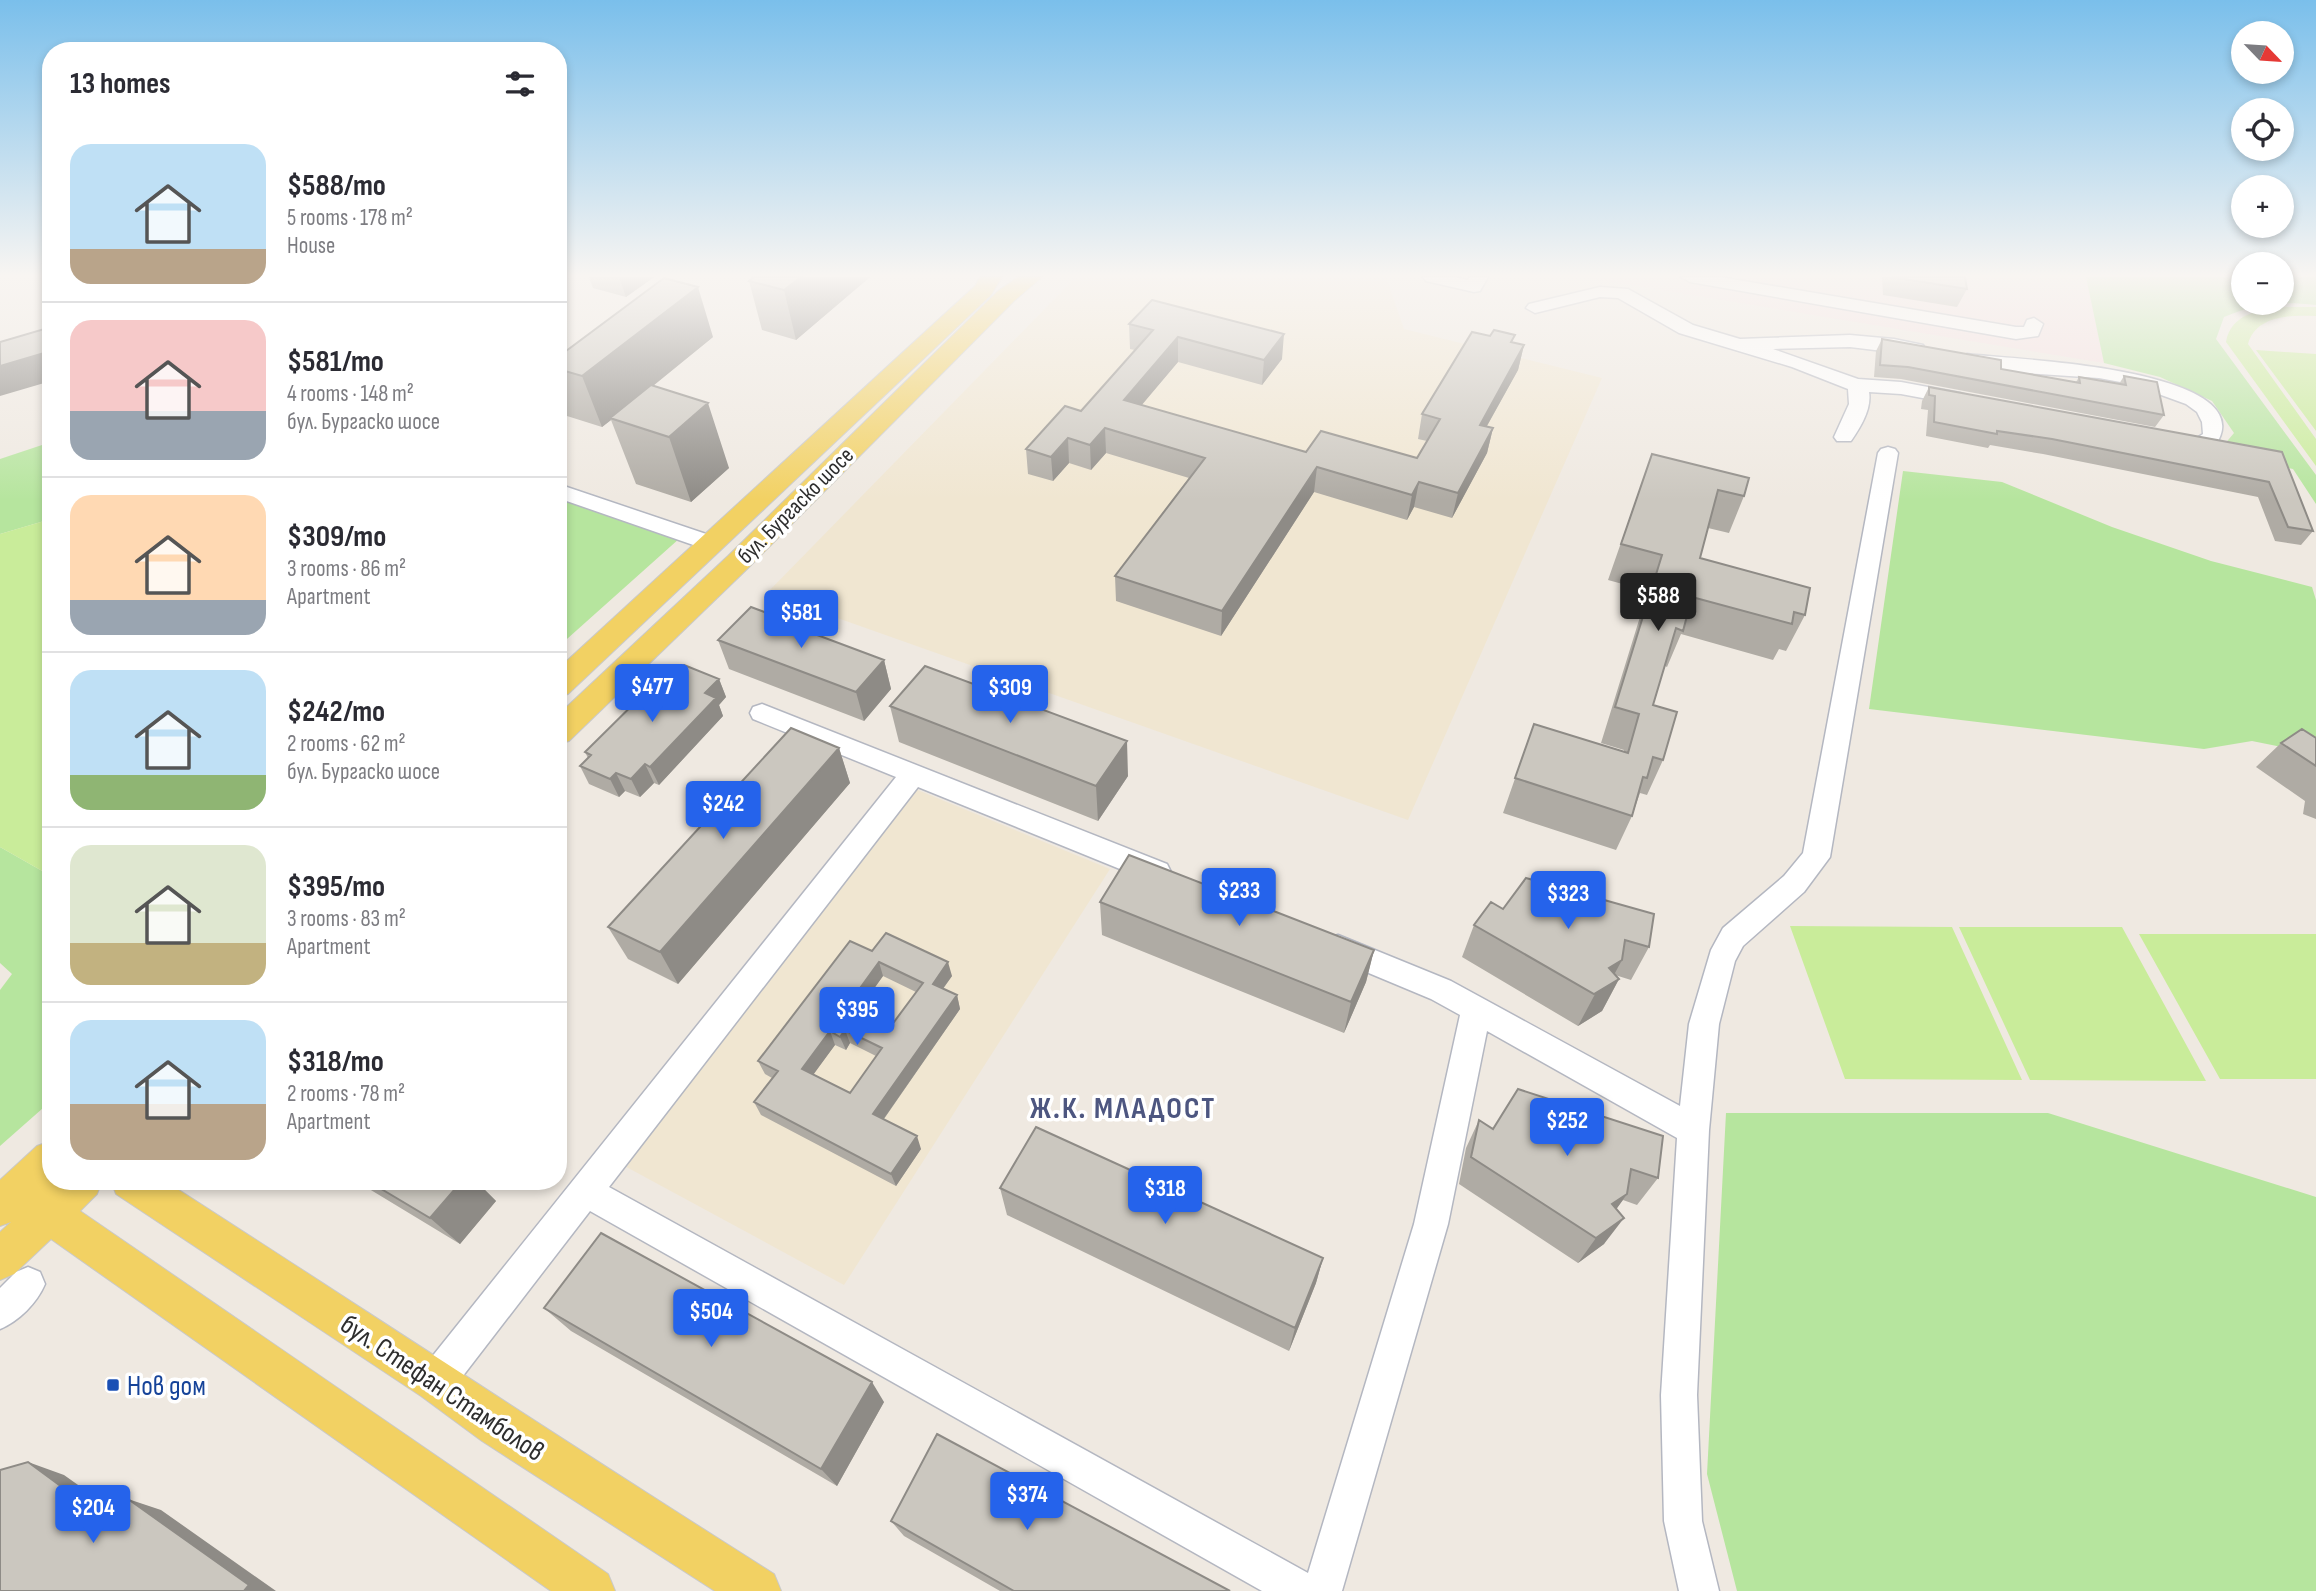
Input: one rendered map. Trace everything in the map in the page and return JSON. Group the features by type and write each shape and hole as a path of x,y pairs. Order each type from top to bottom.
{"main road":[{"name":"бул. Бургаско шосе","path":"567,678 917,351"},
{"name":"бул. Бургаско шосе","path":"567,725 714,586 950,351"},
{"path":"14,1272 23,1203 42,1173"},
{"path":"23,1203 58,1190"},
{"name":"бул. Стефан Стамболов","path":"144,1190 436,1381 498,1425 757,1591"},
{"path":"23,1203 591,1591"}],"street":[{"path":"1760,351 1855,385 1900,388 1981,403"},
{"path":"1926,351 1930,352"},
{"path":"1951,356 2012,366 2119,375 2193,400 2205,409 2213,435 2208,442 2197,444 2156,436"},
{"path":"1844,437 1859,407 1861,395 1855,385"},
{"path":"1699,1591 1683,1521 1679,1395 1693,1130 1704,1024 1720,959 1733,937 1794,884 1816,858 1888,453"},
{"path":"567,495 710,543"},
{"path":"762,713 1179,881"},
{"path":"436,1381 913,774"},
{"path":"1319,939 1441,990 1693,1130"},
{"path":"1322,1591 1431,1223 1476,1009"},
{"path":"585,1192 1301,1591"},
{"path":"0,1312 14,1272"}],"shaded area":[{"path":"1003,351 1494,351 1602,378 1408,820 767,593"},
{"path":"2033,351 2102,351 2104,363"},
{"path":"915,789 1110,869 844,1285 619,1163"}],"green space":[{"path":"2102,351 2225,351 2316,475 2316,504 2293,469 2218,452 2234,433 2212,401 2160,377 2104,363"},
{"path":"2233,351 2253,351 2316,439 2316,466"},
{"path":"2257,351 2316,354 2316,431"},
{"path":"42,445 42,522 0,534 0,459"},
{"path":"1903,471 2002,482 2112,527 2211,561 2312,587 2316,600 2316,754 2252,741 2204,749 1869,709"},
{"path":"567,500 680,538 567,639"},
{"path":"42,522 42,871 0,847 0,534"},
{"path":"0,847 42,871 42,1109 0,1146 0,990 12,974 0,963"},
{"path":"1790,926 1952,927 2022,1080 1845,1079"},
{"path":"1959,927 2122,927 2206,1081 2030,1080"},
{"path":"2139,934 2316,934 2316,1079 2220,1079"},
{"path":"1726,1113 2048,1113 2316,1197 2316,1591 1737,1591 1707,1474"}],"building":[{"path":"0,351 42,351 42,354 0,366"},
{"path":"567,351 614,351 582,376 567,372"},
{"path":"1134,351 1166,351 1124,400 1306,452 1321,431 1417,458 1440,419 1422,414 1460,351 1521,351 1480,425 1493,428 1458,493 1419,482 1412,495 1317,467 1222,611 1115,576 1205,458 1105,428 1090,445 1068,438 1051,457 1026,449 1065,406 1081,411"},
{"path":"1231,351 1271,351 1264,360"},
{"path":"1881,351 1951,351 2001,360 2001,369 2080,383 2079,377 2126,385 2124,376 2157,382 2164,415 1908,367 1880,365"},
{"path":"651,385 708,403 669,437 610,418"},
{"path":"1929,387 2282,452 2313,531 2288,527 2269,482 2052,439 1997,431 1997,434 1934,422 1935,396 1929,395"},
{"path":"1652,454 1749,478 1744,496 1718,490 1700,558 1810,588 1805,615 1794,612 1792,624 1692,597 1683,631 1676,628 1653,705 1677,712 1663,760 1653,757 1647,778 1643,777 1632,816 1515,778 1534,724 1628,753 1639,714 1615,707 1662,555 1621,544"},
{"path":"751,607 788,621 785,623 884,660 856,692 718,640"},
{"path":"684,665 719,679 705,693 716,698 650,767 645,764 631,779 616,773 610,779 580,766 591,755 585,752 669,669"},
{"path":"925,666 1127,741 1096,786 890,706"},
{"path":"791,728 839,748 660,952 608,927"},
{"path":"2302,729 2316,738 2316,766 2281,743"},
{"path":"1129,855 1374,950 1351,1002 1100,902"},
{"path":"1526,878 1654,914 1649,947 1625,940 1622,960 1609,968 1619,979 1594,994 1474,925 1491,902 1503,909"},
{"path":"886,933 948,962 933,984 957,995 873,1114 917,1136 891,1174 754,1102 778,1071 758,1061 850,941 872,951","holes":["879,962 923,983 894,1022 850,1002","845,1030 882,1048 850,1093 802,1069 830,1031 840,1037"]},
{"path":"1518,1089 1663,1136 1658,1178 1631,1169 1627,1194 1612,1204 1624,1218 1596,1238 1471,1157 1479,1120 1493,1129"},
{"path":"1036,1127 1323,1258 1295,1328 1000,1188"},
{"path":"383,1190 454,1190 430,1218"},
{"path":"601,1233 872,1382 821,1469 544,1308"},
{"path":"937,1434 1230,1591 1014,1591 891,1521"},
{"path":"28,1462 108,1521 128,1499 249,1585 244,1591 0,1591 0,1470"}],"place":[{"name":"Нов дом","path":"113,1385"}],"district":[{"name":"Ж.К. МЛАДОСТ","path":"1123,1108"}]}
